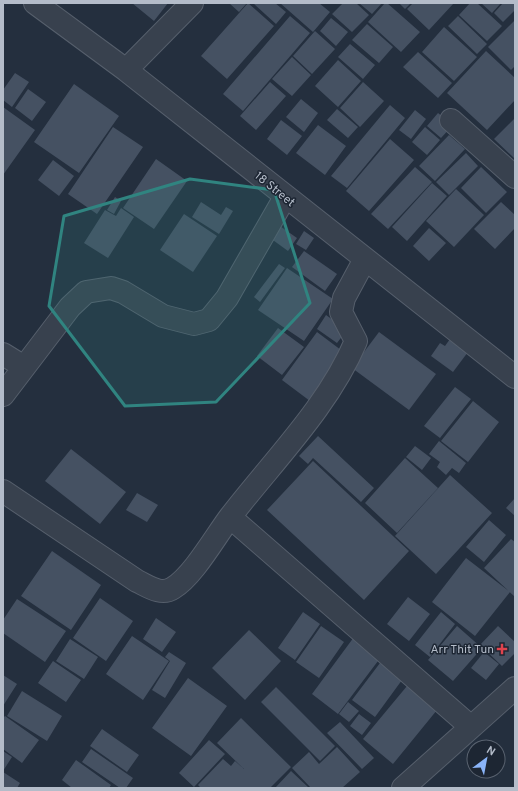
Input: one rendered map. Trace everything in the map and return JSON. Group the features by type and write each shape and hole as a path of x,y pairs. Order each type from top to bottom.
{"street":[{"name":"18 Street","path":"35,3 126,70 515,376"},
{"path":"126,70 192,3"},
{"path":"451,120 515,177"},
{"path":"3,395 70,306 86,292 112,288 123,292 163,316 194,324 209,320 227,298 286,197"},
{"path":"3,492 137,581 156,591 172,589 184,580 230,517 315,410 347,363 356,341 341,312 344,298 365,259"},
{"path":"3,354 24,367"},
{"path":"230,517 471,727"},
{"path":"403,788 515,688"}],"highlighted area":[{"path":"190,179 274,190 310,303 216,402 125,406 49,306 64,216"}],"building":[{"path":"132,3 168,3 154,21"},
{"path":"229,3 247,3 239,12"},
{"path":"248,3 274,26 227,79 201,56"},
{"path":"253,3 275,3 286,12 276,24"},
{"path":"280,3 319,3 330,12 313,32"},
{"path":"343,3 356,3 369,15 352,32 332,14"},
{"path":"359,3 382,3 372,14"},
{"path":"385,3 387,3 420,32 401,52 368,22"},
{"path":"399,3 411,3 405,9"},
{"path":"413,3 454,3 429,30 407,9"},
{"path":"470,3 477,3 502,26 487,41 459,15"},
{"path":"481,3 501,3 492,13"},
{"path":"503,3 515,3 515,10 503,22 494,13"},
{"path":"290,16 310,33 243,111 223,94"},
{"path":"458,16 487,44 477,54 448,26"},
{"path":"331,18 348,32 336,46 320,31"},
{"path":"515,20 515,66 511,70 488,47"},
{"path":"367,24 393,47 379,63 352,40"},
{"path":"444,27 477,57 454,81 422,52"},
{"path":"315,31 335,49 312,74 293,56"},
{"path":"350,44 375,65 363,79 338,57"},
{"path":"486,51 515,78 515,100 487,130 447,93"},
{"path":"418,52 452,83 438,98 403,67"},
{"path":"292,57 311,75 292,96 272,79"},
{"path":"338,60 361,81 338,107 315,86"},
{"path":"15,73 29,82 12,107 3,100 3,90"},
{"path":"270,82 286,96 256,130 240,116"},
{"path":"363,82 384,101 360,127 340,108"},
{"path":"74,84 119,116 79,173 34,142"},
{"path":"28,89 46,102 32,121 15,108"},
{"path":"301,99 318,113 304,132 286,117"},
{"path":"390,105 405,118 347,188 331,176"},
{"path":"3,107 35,130 3,175"},
{"path":"337,109 358,127 348,138 327,120"},
{"path":"415,110 426,119 411,139 399,130"},
{"path":"438,113 453,125 441,138 427,126"},
{"path":"515,118 515,157 514,158 494,139"},
{"path":"281,120 302,136 287,155 267,139"},
{"path":"318,125 346,146 325,175 296,153"},
{"path":"113,127 143,147 97,214 68,194"},
{"path":"425,127 440,140 427,155 412,142"},
{"path":"449,135 465,149 435,181 419,166"},
{"path":"390,139 414,160 369,211 346,191"},
{"path":"466,153 478,166 449,195 436,182"},
{"path":"156,159 187,181 154,229 123,208"},
{"path":"53,160 74,176 59,196 38,180"},
{"path":"415,167 432,182 388,229 371,214"},
{"path":"481,167 507,192 486,213 461,188"},
{"path":"432,183 447,196 407,241 392,227"},
{"path":"456,189 484,215 454,247 426,221"},
{"path":"115,197 121,201 114,214 107,210"},
{"path":"201,202 221,215 226,207 233,211 219,234 192,217"},
{"path":"501,202 515,215 515,228 495,249 474,229"},
{"path":"121,208 134,217 108,258 84,243 105,210 116,216"},
{"path":"184,214 217,236 193,272 160,250"},
{"path":"274,222 297,238 288,251 266,235"},
{"path":"429,228 446,243 429,261 413,246"},
{"path":"304,231 314,238 306,250 296,244"},
{"path":"304,251 337,274 325,291 292,267"},
{"path":"279,264 285,268 260,302 254,297"},
{"path":"287,268 333,299 304,341 258,310"},
{"path":"326,315 347,330 337,343 317,329"},
{"path":"278,328 304,347 282,375 257,356"},
{"path":"317,332 345,353 310,401 282,380"},
{"path":"379,332 436,374 409,410 352,368"},
{"path":"450,339 468,352 453,372 431,356 440,343 445,346"},
{"path":"455,387 471,399 440,438 424,426"},
{"path":"473,401 499,422 468,462 441,441"},
{"path":"318,436 374,488 361,502 313,458 308,464 299,456"},
{"path":"439,441 466,463 459,473 452,468 446,475 437,467 440,462 429,454"},
{"path":"415,446 431,458 422,470 406,457"},
{"path":"71,449 126,492 100,524 45,481"},
{"path":"405,458 438,488 397,533 365,503"},
{"path":"313,461 409,551 364,600 267,510"},
{"path":"450,475 492,513 436,574 395,536"},
{"path":"137,493 158,505 147,522 126,510"},
{"path":"515,498 515,516 506,508"},
{"path":"489,520 506,535 484,562 466,547"},
{"path":"511,539 515,542 515,597 484,568"},
{"path":"52,551 101,585 71,630 21,596"},
{"path":"466,558 510,592 475,636 432,602"},
{"path":"408,597 430,614 409,641 387,624"},
{"path":"100,598 133,621 106,661 73,638"},
{"path":"17,599 66,631 45,662 3,633 3,620"},
{"path":"303,612 320,624 295,660 278,648"},
{"path":"441,612 455,624 430,657 415,645"},
{"path":"156,618 176,632 162,652 143,639"},
{"path":"321,626 344,642 319,678 296,662"},
{"path":"457,626 482,648 453,681 428,660"},
{"path":"498,626 515,642 515,653 502,666 480,645"},
{"path":"249,630 281,661 245,700 212,668"},
{"path":"132,636 169,661 143,700 106,674"},
{"path":"354,637 381,657 338,714 312,694"},
{"path":"70,639 98,657 84,679 56,661"},
{"path":"169,652 186,663 165,698 152,690 170,661 165,657"},
{"path":"484,652 499,664 486,680 471,668"},
{"path":"53,661 81,680 66,702 38,683"},
{"path":"380,663 402,680 375,717 352,700"},
{"path":"3,675 17,684 3,706"},
{"path":"188,678 227,706 191,756 152,728"},
{"path":"407,686 437,710 393,764 363,739"},
{"path":"276,687 335,746 320,761 261,702"},
{"path":"22,691 62,716 47,741 7,716"},
{"path":"348,702 359,711 349,722 339,714"},
{"path":"359,714 371,723 362,735 350,726"},
{"path":"5,716 39,740 22,763 3,749 3,718"},
{"path":"241,718 291,767 270,788 201,788 198,785 223,759 231,766 235,761 244,769 217,743"},
{"path":"340,722 374,758 362,769 327,733"},
{"path":"102,729 139,755 127,772 90,746"},
{"path":"209,740 225,754 194,787 179,773"},
{"path":"337,747 360,772 342,788 311,788 292,768 309,752 319,764"},
{"path":"91,749 133,778 126,788 120,788 82,762"},
{"path":"3,751 12,757 3,771"},
{"path":"76,760 111,785 109,788 72,788 62,780"},
{"path":"291,771 309,788 275,788"},
{"path":"3,772 20,783 17,788 3,788"}],"place":[{"name":"Arr Thit Tun","path":"502,649"}]}
